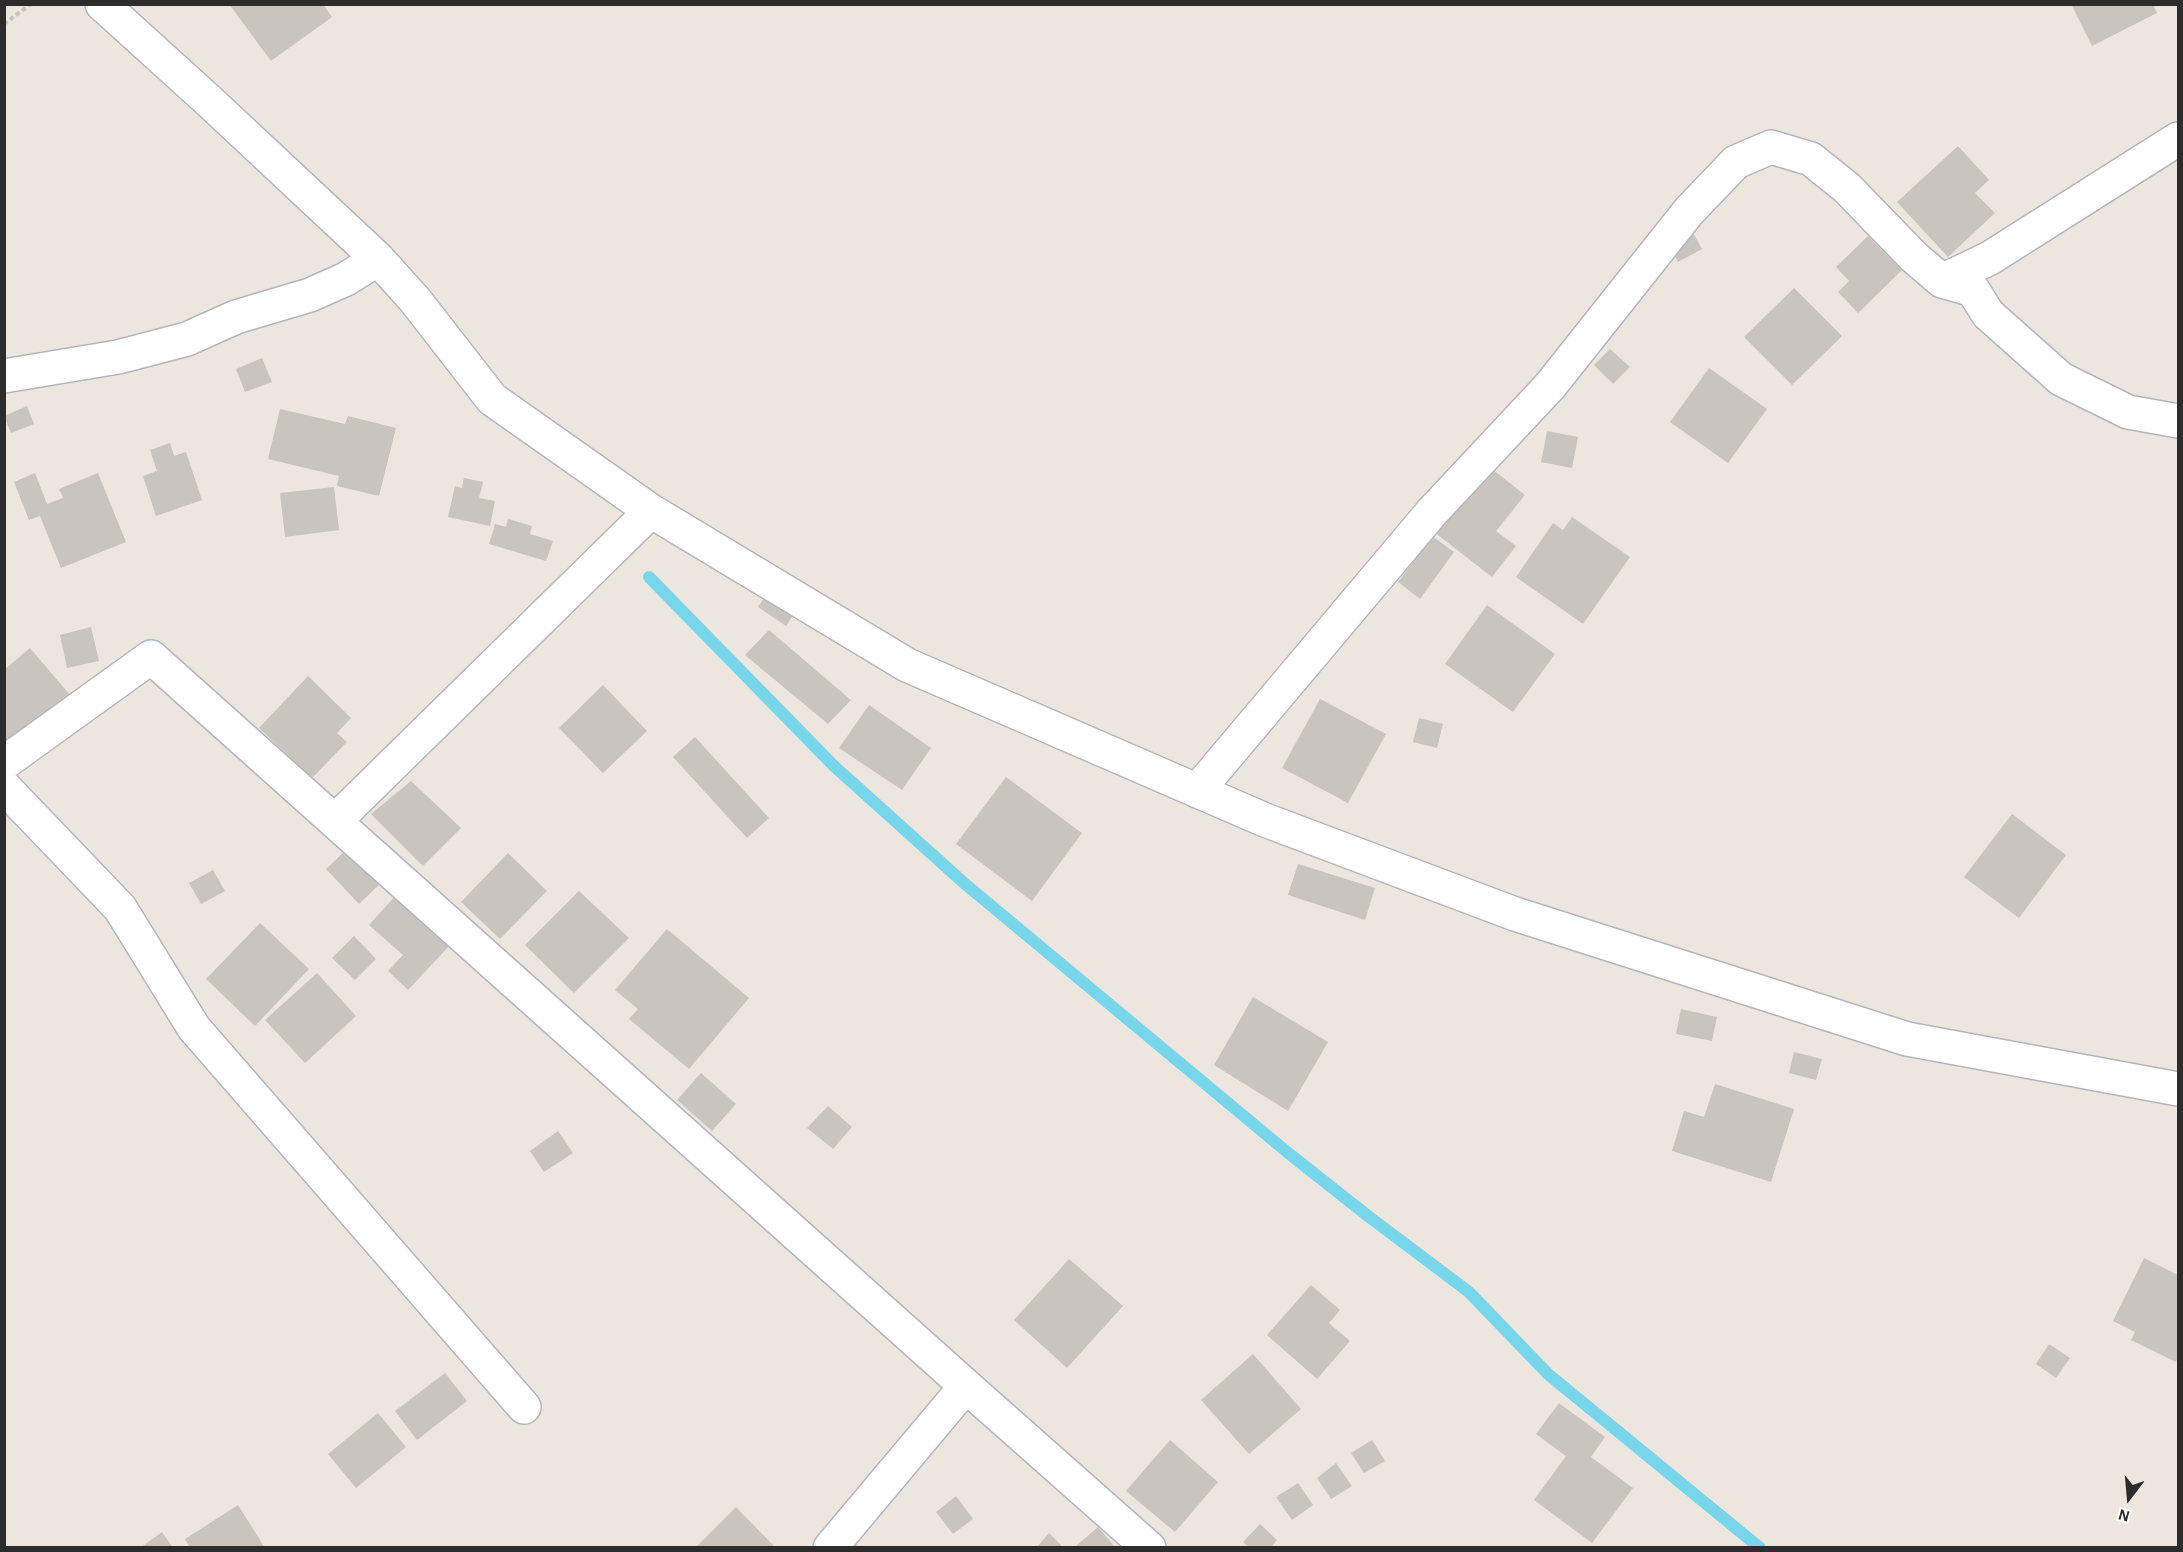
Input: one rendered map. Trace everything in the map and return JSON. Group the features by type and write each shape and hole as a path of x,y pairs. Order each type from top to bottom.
{"street":[{"path":"102,4 378,259 415,300 492,399 651,511 907,665 1265,820 1515,914 1907,1039 2178,1089"},
{"path":"1942,281 1990,258 2178,139"},
{"path":"1197,791 1432,512 1550,386 1689,211 1736,162 1771,147 1812,159 1847,188 1914,257 1942,281 1973,290 1988,314 2061,379 2128,412 2178,421"},
{"path":"4,376 118,357 187,339 236,317 310,295 346,279 378,259"},
{"path":"334,820 651,511"},
{"path":"4,764 152,657 1149,1548"},
{"path":"4,787 120,908 194,1028 524,1407"},
{"path":"830,1548 966,1386"}],"path":[{"path":"4,24 31,4"}],"building":[{"path":"229,4 323,4 332,17 271,61"},
{"path":"2071,4 2153,4 2157,13 2092,46"},
{"path":"1958,146 1989,180 1975,193 1995,213 1948,257 1897,202"},
{"path":"1692,231 1702,249 1678,262 1669,244"},
{"path":"1868,236 1902,270 1858,313 1838,292 1849,281 1836,267"},
{"path":"1794,288 1842,336 1792,385 1744,337"},
{"path":"1610,349 1630,367 1613,384 1594,365"},
{"path":"262,358 272,382 245,392 236,369"},
{"path":"1709,368 1767,409 1728,463 1670,422"},
{"path":"27,406 34,424 11,433 4,416"},
{"path":"280,409 345,424 348,416 396,428 379,496 337,486 339,476 268,459"},
{"path":"1547,431 1578,437 1572,468 1541,462"},
{"path":"170,443 174,456 186,452 202,500 156,516 143,476 157,471 150,450"},
{"path":"1487,465 1525,495 1496,531 1516,546 1492,577 1434,532"},
{"path":"35,473 47,504 63,498 59,489 98,473 126,542 61,568 40,516 29,520 14,482"},
{"path":"464,478 483,482 479,498 495,501 490,526 448,517 455,486 462,488"},
{"path":"334,487 339,530 285,537 280,493"},
{"path":"1572,517 1630,557 1583,624 1516,577 1553,523 1563,530"},
{"path":"508,519 532,526 530,534 553,541 546,561 489,544 495,524 506,527"},
{"path":"1432,536 1454,552 1420,599 1398,582"},
{"path":"770,589 798,608 786,626 758,607"},
{"path":"1487,605 1555,654 1513,712 1445,664"},
{"path":"91,627 99,661 67,668 60,635"},
{"path":"769,630 851,700 828,724 745,655"},
{"path":"30,648 70,695 4,751 4,670"},
{"path":"308,676 351,718 337,733 347,742 312,778 259,728"},
{"path":"603,685 647,731 603,773 559,728"},
{"path":"1320,699 1386,734 1348,803 1282,768"},
{"path":"869,705 931,748 902,790 839,748"},
{"path":"1419,718 1443,724 1437,748 1413,742"},
{"path":"695,737 769,818 747,838 673,757"},
{"path":"1006,777 1082,833 1032,901 956,844"},
{"path":"411,781 461,828 423,866 371,814"},
{"path":"2012,814 2066,855 2019,918 1964,877"},
{"path":"349,847 382,882 359,904 326,869"},
{"path":"508,853 547,891 500,939 461,902"},
{"path":"1298,864 1375,888 1365,920 1288,895"},
{"path":"213,870 225,891 201,904 189,883"},
{"path":"579,891 629,938 574,993 525,945"},
{"path":"398,893 452,943 408,990 388,971 403,955 369,925"},
{"path":"260,923 309,969 255,1026 206,979"},
{"path":"667,929 749,998 689,1069 629,1019 638,1009 615,990"},
{"path":"354,936 376,959 355,980 332,958"},
{"path":"317,973 356,1016 305,1063 265,1020"},
{"path":"1253,997 1328,1042 1288,1111 1214,1065"},
{"path":"1681,1009 1717,1017 1712,1041 1676,1034"},
{"path":"1794,1052 1822,1059 1816,1080 1789,1073"},
{"path":"701,1073 736,1104 712,1131 677,1100"},
{"path":"1715,1084 1794,1109 1771,1182 1672,1151 1684,1111 1704,1117"},
{"path":"828,1106 852,1127 833,1149 807,1128"},
{"path":"558,1131 573,1153 544,1172 530,1151"},
{"path":"2144,1258 2178,1275 2178,1356 2176,1362 2131,1340 2135,1332 2113,1321"},
{"path":"1069,1259 1123,1306 1067,1368 1014,1320"},
{"path":"1311,1285 1340,1310 1329,1323 1350,1341 1317,1379 1267,1335"},
{"path":"2049,1344 2070,1358 2056,1378 2036,1364"},
{"path":"1253,1354 1301,1409 1249,1454 1201,1400"},
{"path":"445,1373 467,1401 417,1440 395,1411"},
{"path":"1559,1403 1605,1437 1591,1457 1633,1488 1592,1543 1534,1500 1566,1456 1536,1434"},
{"path":"378,1413 406,1447 356,1488 328,1454"},
{"path":"1170,1440 1218,1482 1175,1532 1126,1491"},
{"path":"1372,1440 1385,1461 1364,1473 1351,1453"},
{"path":"1336,1463 1352,1486 1331,1499 1317,1478"},
{"path":"1298,1483 1313,1505 1292,1520 1276,1497"},
{"path":"956,1496 973,1519 953,1534 936,1512"},
{"path":"238,1505 265,1548 190,1548 185,1539"},
{"path":"736,1507 776,1548 695,1548"},
{"path":"1260,1524 1277,1540 1270,1548 1249,1548 1243,1542"},
{"path":"1098,1527 1116,1548 1079,1548 1077,1545"},
{"path":"162,1532 173,1548 140,1548"},
{"path":"1049,1533 1064,1548 1036,1548"}],"waterway":[{"path":"649,577 834,766 964,883 1287,1152 1469,1292 1548,1374 1760,1548"}]}
